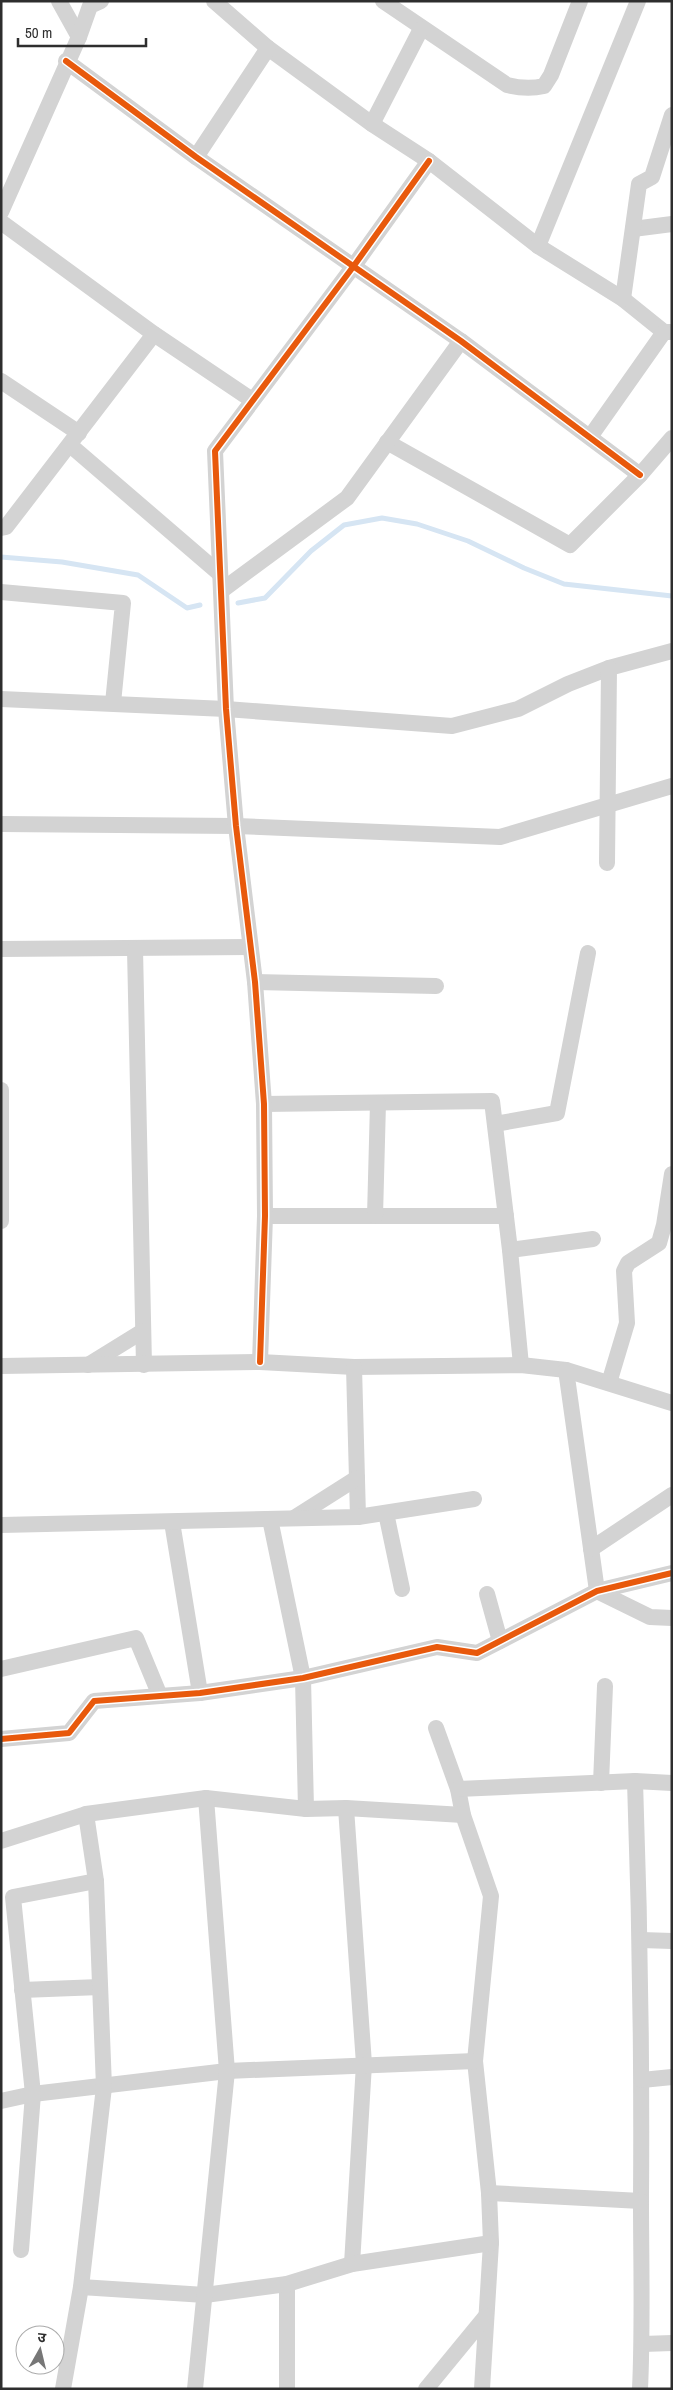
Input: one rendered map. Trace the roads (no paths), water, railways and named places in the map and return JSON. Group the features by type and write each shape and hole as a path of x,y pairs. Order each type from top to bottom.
{"street":[{"path":"59,1 79,37"},
{"path":"1,212 7,179 79,37 90,6 101,1"},
{"path":"214,1 268,48 372,124 429,161 538,246 624,299 668,332 590,438"},
{"path":"383,1 421,29 507,85 517,88 544,86 551,75 580,1"},
{"path":"538,246 638,1"},
{"path":"372,124 421,29"},
{"path":"196,157 268,48"},
{"path":"66,61 196,157 460,341 640,475"},
{"path":"624,299 639,184 652,176 672,116"},
{"path":"260,1362 265,1216 264,1104 255,982 249,947 236,826 226,709 215,451 353,267 429,161"},
{"path":"1,222 154,334 252,400"},
{"path":"633,229 672,224"},
{"path":"1,528 6,528 154,334"},
{"path":"220,591 347,498 460,341"},
{"path":"1,381 74,439 220,574"},
{"path":"387,442 570,545 640,475 672,438"},
{"path":"1,592 123,603 113,703"},
{"path":"1,700 226,709 452,726 518,709 568,684 609,668 672,651"},
{"path":"607,863 609,668"},
{"path":"1,824 236,826 500,837 672,786"},
{"path":"1,949 249,947"},
{"path":"135,949 144,1365"},
{"path":"495,1124 557,1113 588,953"},
{"path":"255,982 436,986"},
{"path":"1,1093 1,1220"},
{"path":"264,1104 492,1101 510,1250 521,1365"},
{"path":"375,1216 378,1103"},
{"path":"609,1383 627,1323 624,1271 628,1263 659,1243 664,1225 672,1174"},
{"path":"265,1216 506,1216"},
{"path":"510,1250 593,1239"},
{"path":"88,1365 143,1331"},
{"path":"1,1366 260,1362 354,1367 521,1365 566,1370 672,1403"},
{"path":"354,1367 358,1517"},
{"path":"566,1370 597,1591"},
{"path":"293,1519 357,1478"},
{"path":"592,1555 672,1495"},
{"path":"1,1525 358,1517 474,1499"},
{"path":"386,1513 402,1589"},
{"path":"270,1519 303,1678 306,1796"},
{"path":"172,1522 200,1693"},
{"path":"1,1739 69,1732 94,1701 200,1693 303,1678 437,1647 478,1652 597,1591 672,1573"},
{"path":"597,1591 650,1616 672,1618"},
{"path":"487,1594 500,1641"},
{"path":"1,1669 136,1638 160,1696"},
{"path":"600,1783 605,1686"},
{"path":"436,1728 458,1790 491,1896 475,2061 489,2194 491,2243 482,2389"},
{"path":"635,1781 641,1940 642,2344 640,2389"},
{"path":"458,1790 635,1781 672,1784"},
{"path":"5,1833 86,1814 206,1798 306,1796 346,1808 464,1814"},
{"path":"194,2389 227,2072 206,1798"},
{"path":"346,1808 364,2064 352,2264"},
{"path":"63,2389 81,2288 104,2087 96,1881 86,1814"},
{"path":"21,2250 33,2094 13,1897 96,1881"},
{"path":"641,1940 672,1941"},
{"path":"22,1990 100,1987"},
{"path":"1,2101 33,2094 227,2072 364,2064 475,2061"},
{"path":"642,2080 672,2077"},
{"path":"489,2194 642,2201"},
{"path":"81,2288 205,2295 287,2284 352,2264 491,2243"},
{"path":"287,2284 287,2389"},
{"path":"426,2389 486,2316"},
{"path":"642,2344 672,2344"}],"waterway":[{"path":"238,603 265,598 311,551 344,525 382,518 417,524 468,541 524,568 564,584 672,596"},
{"path":"1,557 62,562 138,575 187,608 200,605"}]}
